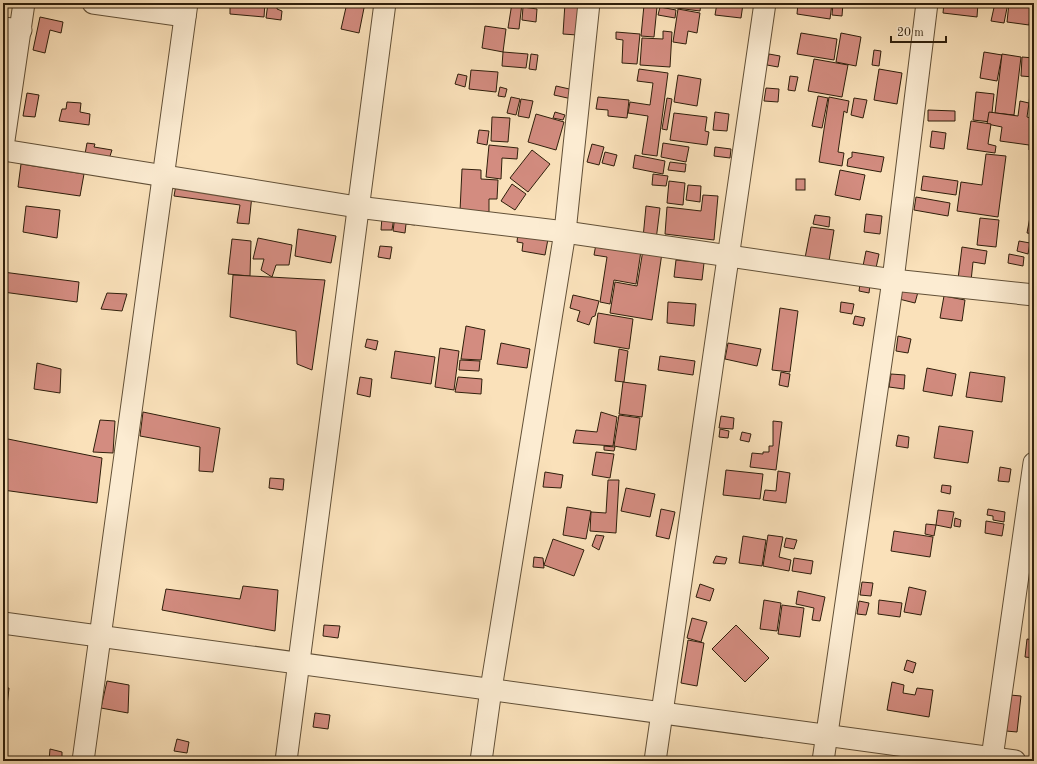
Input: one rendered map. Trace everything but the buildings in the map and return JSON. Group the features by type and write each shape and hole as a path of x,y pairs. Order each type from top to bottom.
{"street":[{"path":"3,147 12,29 24,3"},
{"path":"83,761 186,9 93,3"},
{"path":"286,761 300,663 357,207 385,3"},
{"path":"481,761 491,689 565,232 589,3"},
{"path":"655,761 765,3"},
{"path":"823,761 893,280 927,3"},
{"path":"3,150 357,207 565,232 893,280 1034,295"},
{"path":"992,758 1034,463"},
{"path":"3,623 1015,761"}]}
